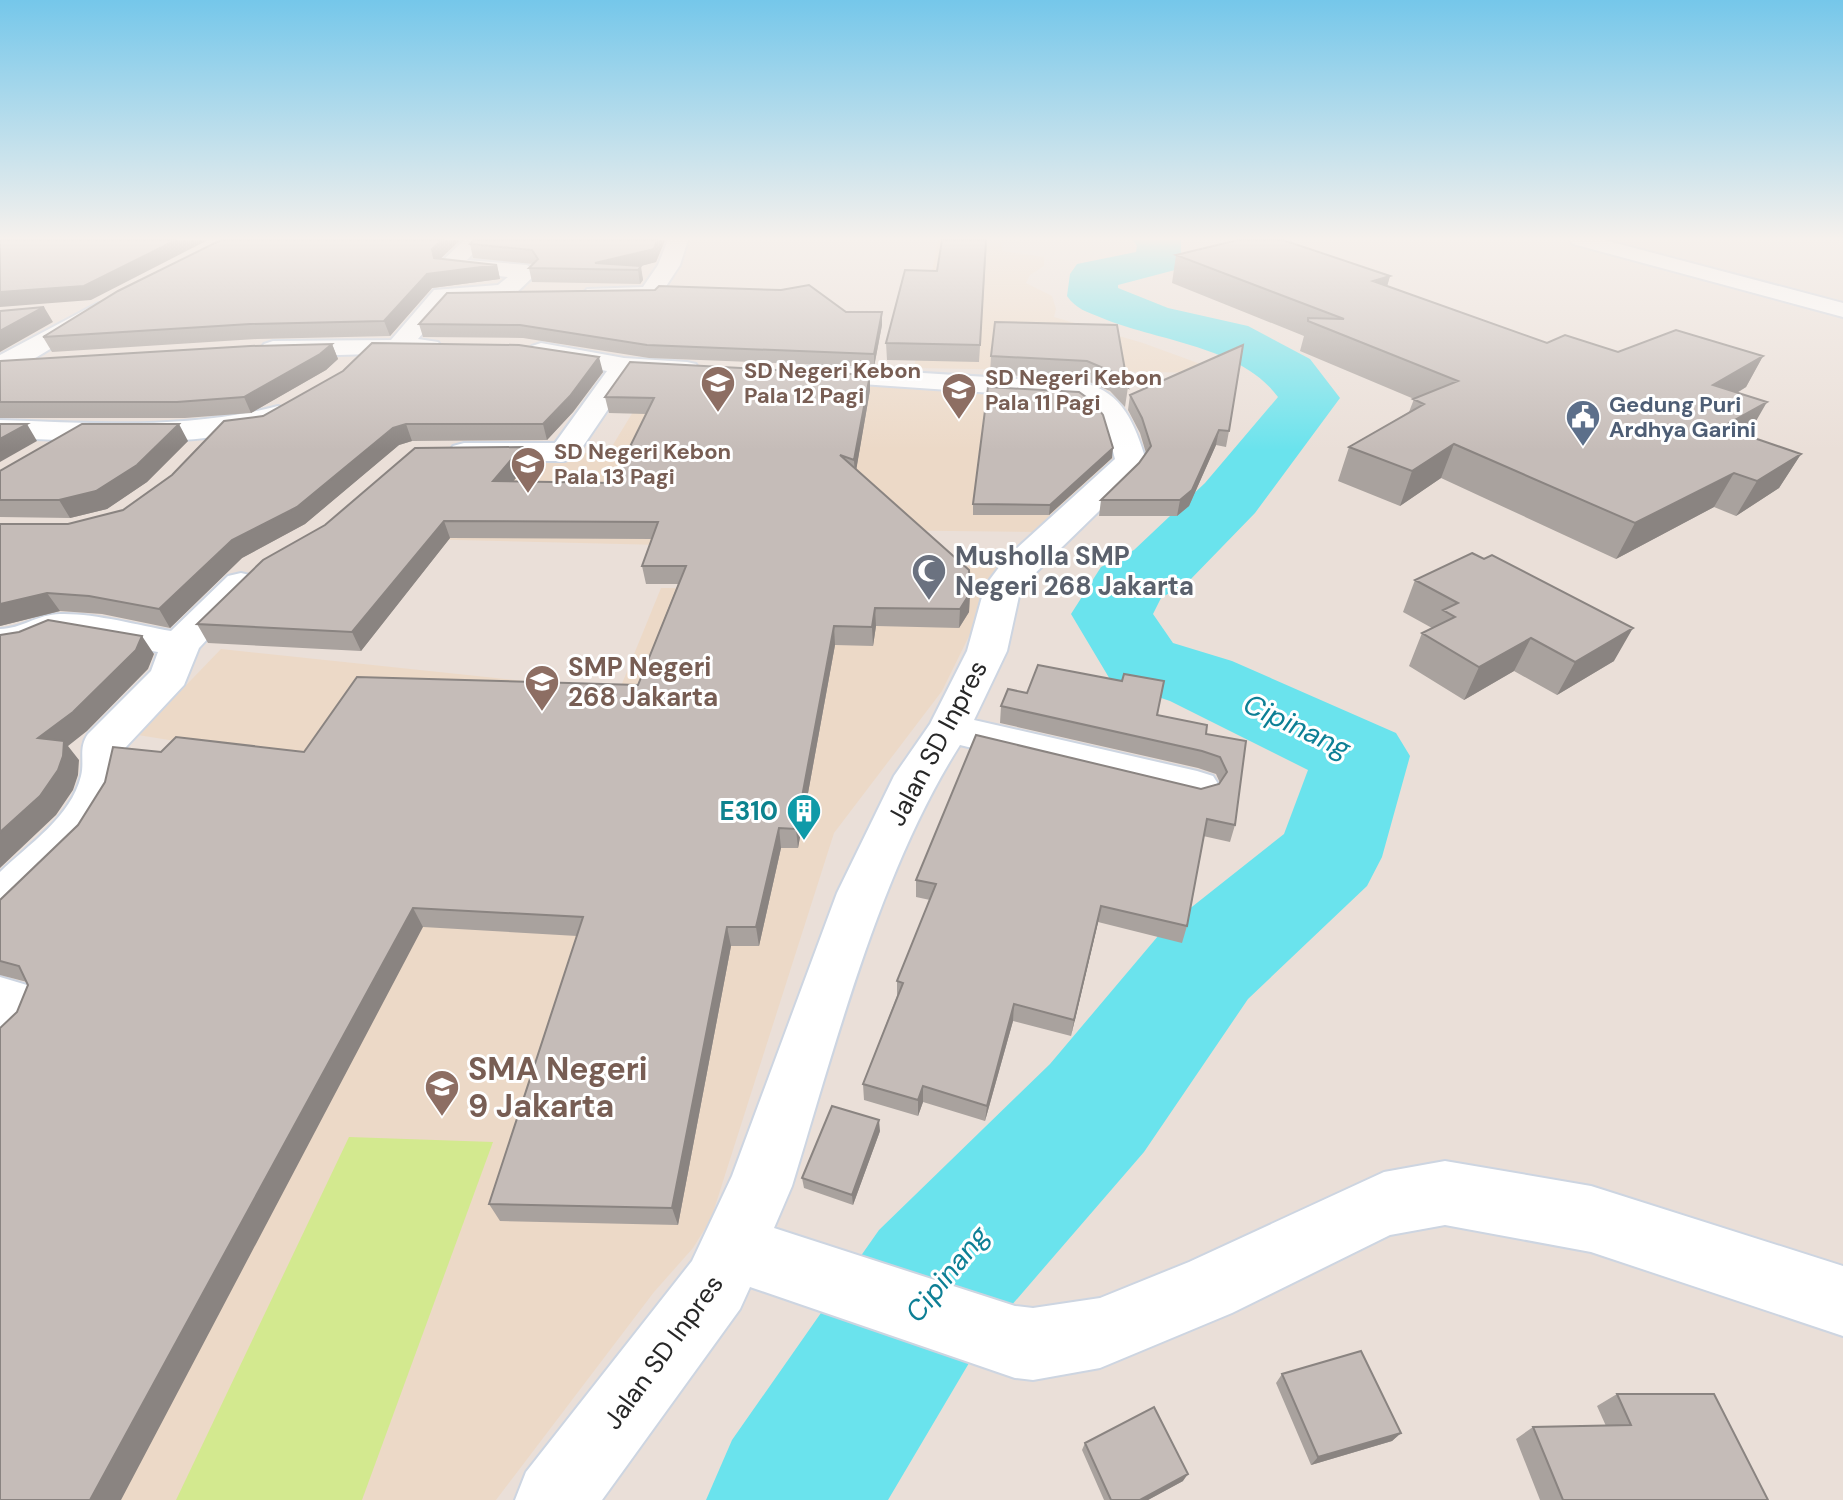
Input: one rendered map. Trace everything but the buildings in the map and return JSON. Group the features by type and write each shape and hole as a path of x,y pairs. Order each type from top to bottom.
{"street":[{"path":"41,314 66,310"},
{"path":"0,365 23,355 98,310"},
{"path":"398,347 429,310"},
{"path":"338,378 369,347"},
{"path":"243,350 457,347"},
{"path":"510,348 570,354 624,366 707,371"},
{"path":"0,365 55,364"},
{"path":"426,451 564,452 624,366"},
{"name":"Jalan SD Inpres","path":"554,1500 716,1285 756,1256 760,1186 862,893 917,776 949,728 987,651 1003,586 1019,566 1131,460 1114,410 1096,394 792,373"},
{"path":"0,429 84,430 259,424 303,400"},
{"path":"192,458 222,427"},
{"path":"36,458 84,430"},
{"path":"0,903 88,817 104,775 103,744 170,676 180,644 266,563"},
{"path":"0,641 23,640 47,627 61,625 180,644"},
{"path":"949,728 1197,787"},
{"path":"0,1001 17,1005 16,1011 0,1029"},
{"path":"756,1256 1015,1342 1033,1344 1100,1333 1208,1289 1384,1204 1445,1193 1591,1219 1843,1301"}],"shaded area":[{"path":"925,310 1056,310 1054,317 1143,343 1206,366 1208,373 914,368"},
{"path":"656,374 902,376 1108,387 1123,456 1041,532 775,529 662,545 373,538 538,453 608,453"},
{"name":"SMA Negeri 9 Jakarta","path":"795,565 1003,567 942,691 834,833 711,1219 693,1248 654,1292 496,1500 0,1500 268,756 138,735 221,649 619,691 661,588 789,589"}],"green space":[{"path":"349,1137 493,1142 362,1500 176,1500"}],"waterway":[{"name":"Cipinang","path":"792,1500 932,1283 1097,1108 1206,964 1329,857 1362,756 1201,681 1142,662 1112,614 1129,584 1161,566 1230,498 1310,398 1289,371 1229,338 1152,320 1127,310"}],"place":[{"name":"SD Negeri Kebon Pala 12 Pagi","path":"718,414"},
{"name":"SD Negeri Kebon Pala 11 Pagi","path":"959,421"},
{"name":"Gedung Puri Ardhya Garini","path":"1583,448"},
{"name":"SD Negeri Kebon Pala 13 Pagi","path":"528,495"},
{"name":"Musholla SMP Negeri 268 Jakarta","path":"929,602"},
{"name":"SMP Negeri 268 Jakarta","path":"542,713"},
{"name":"E310","path":"804,842"},
{"name":"SMA Negeri 9 Jakarta","path":"442,1118"}]}
